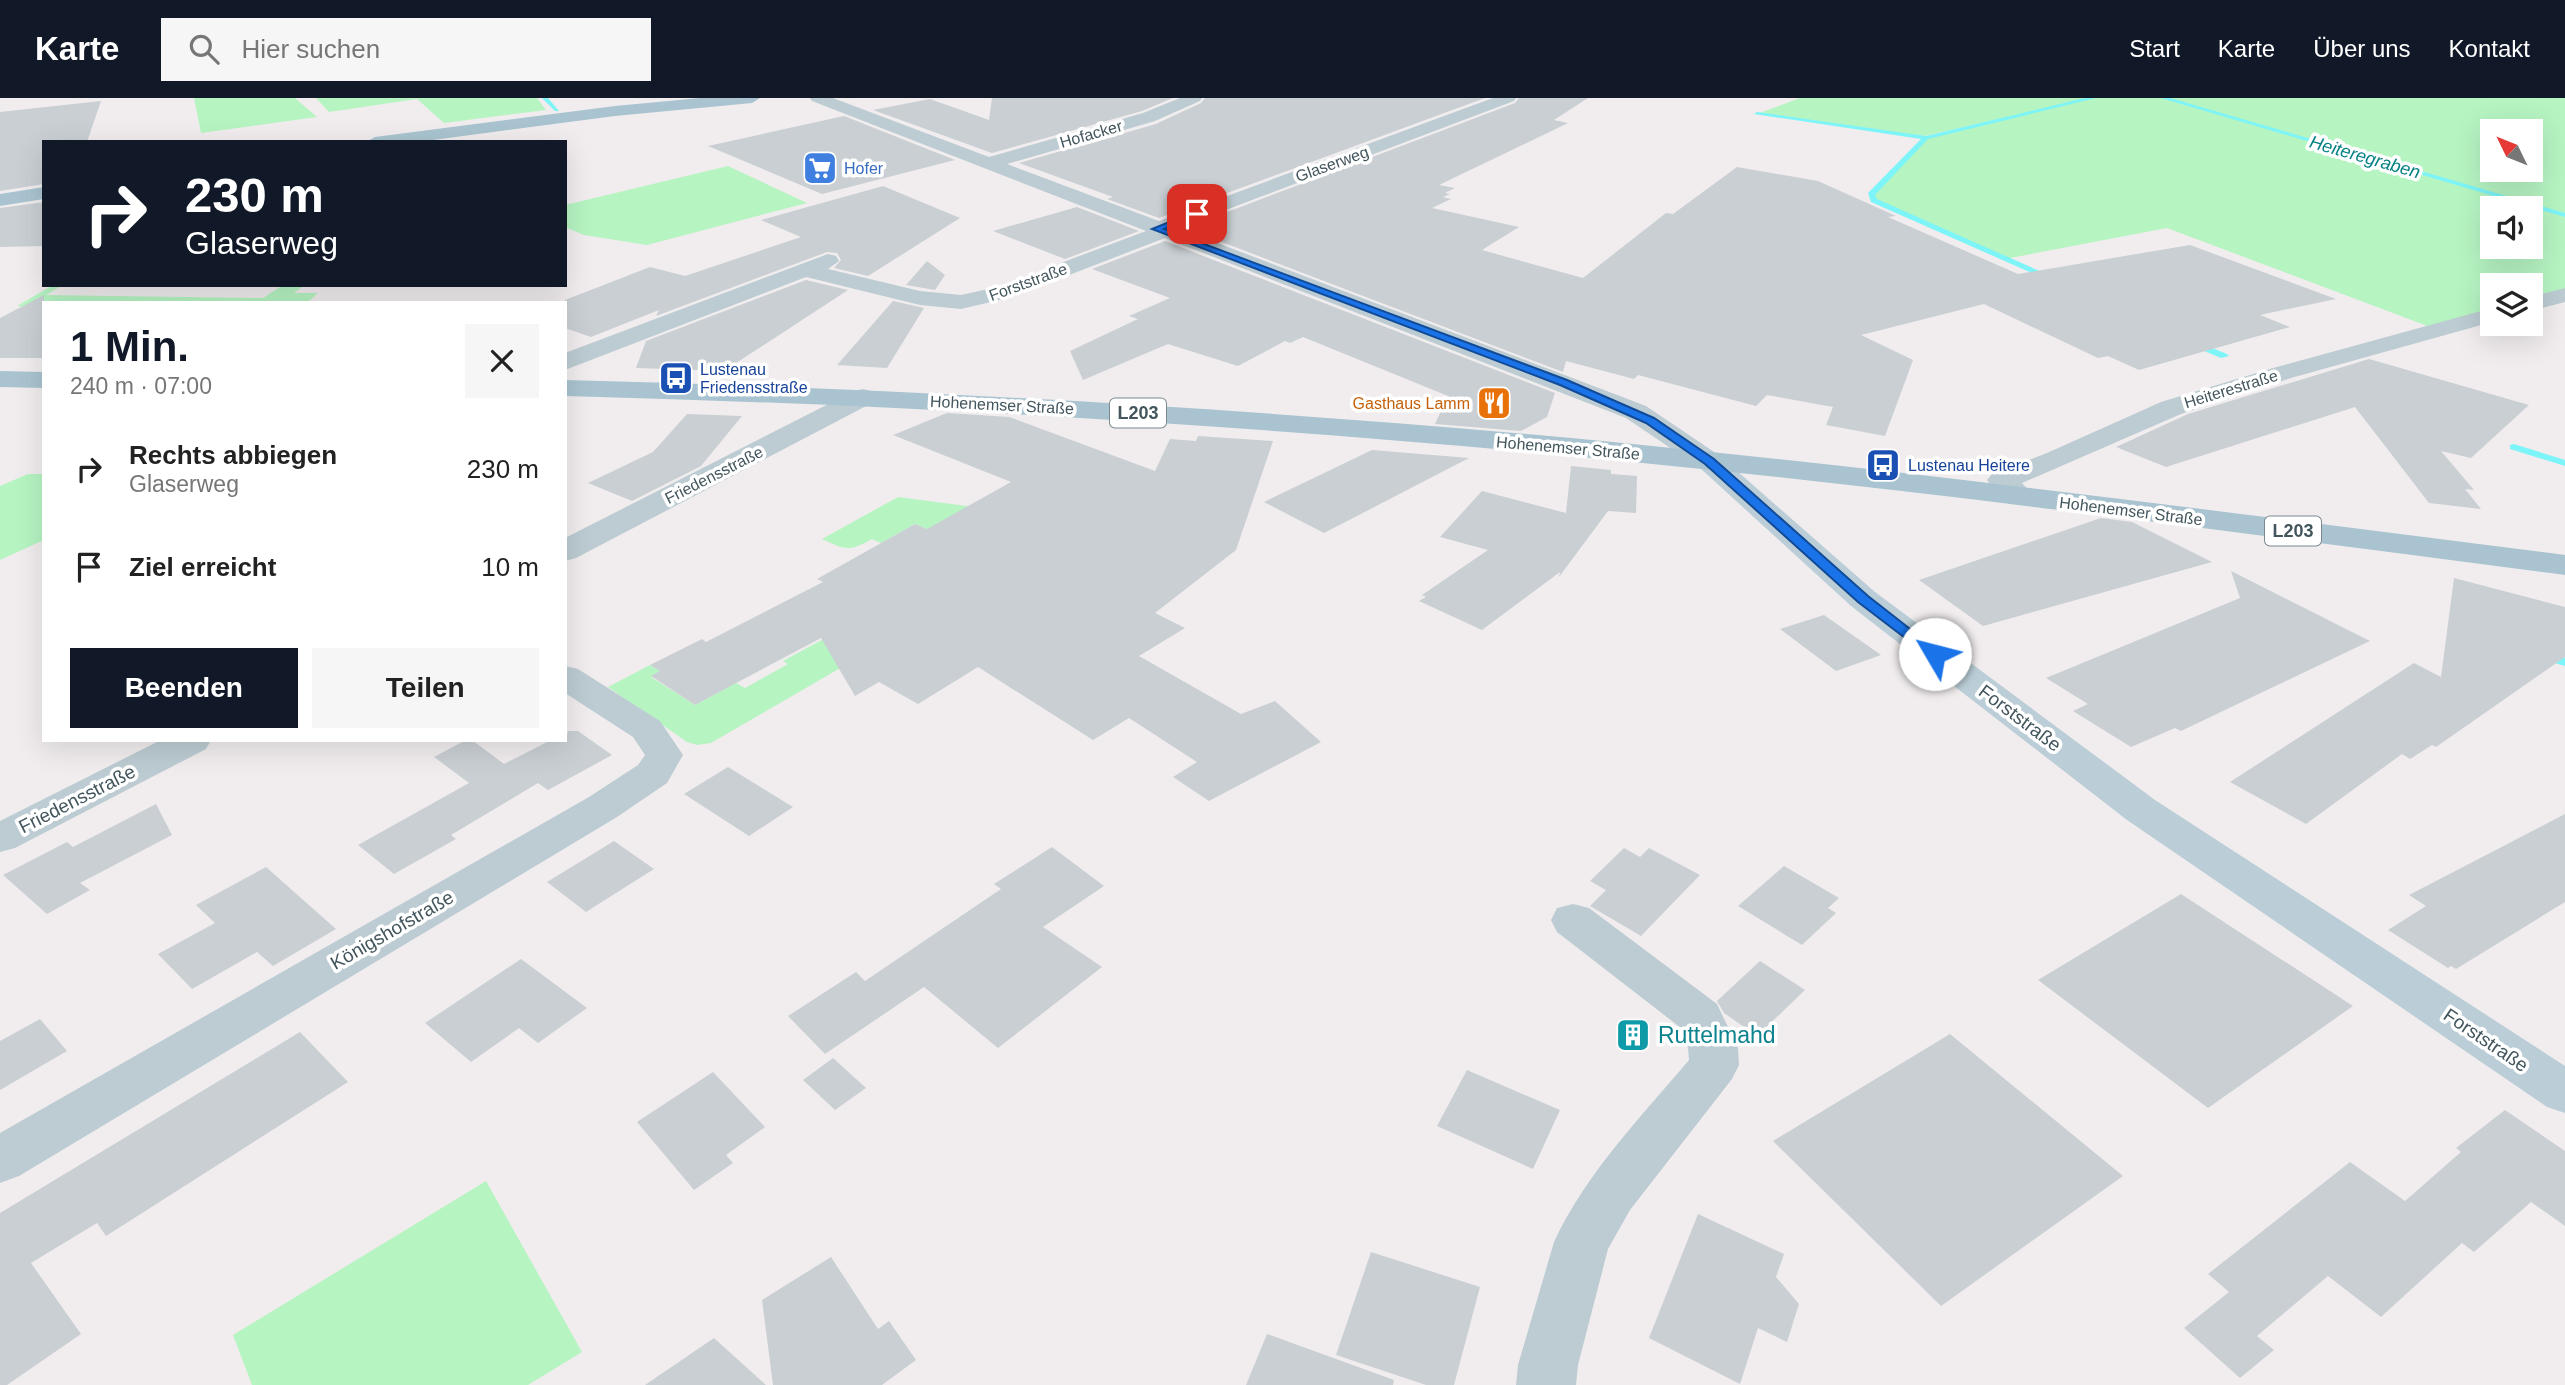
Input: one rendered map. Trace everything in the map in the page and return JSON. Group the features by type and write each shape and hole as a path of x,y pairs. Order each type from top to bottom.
{"main road":[{"path":"391,140 715,98"},
{"path":"643,108 752,98"},
{"path":"0,200 42,194"},
{"path":"0,379 42,380"},
{"name":"Hohenemser Straße","path":"567,388 863,397 1325,425 1710,462 2565,565"}],"street":[{"name":"Forststraße","path":"818,98 845,103 985,164 1636,412 1710,462 1863,599 2141,810 2565,1092"},
{"name":"Hofacker","path":"985,164 1149,117 1194,98"},
{"name":"Glaserweg","path":"1160,230 1508,98"},
{"name":"Forststraße","path":"805,270 920,298 943,301 977,300 1160,230"},
{"path":"567,361 831,259"},
{"path":"2543,301 2565,295"},
{"name":"Heiterestraße","path":"2020,498 2002,480 2057,459 2171,408 2283,373 2480,318"},
{"name":"Friedensstraße","path":"567,550 863,397"},
{"name":"Königshofstraße","path":"0,1160 582,819 653,774 664,755 647,729 567,678"},
{"name":"Friedensstraße","path":"0,838 188,742"},
{"path":"1546,1385 1548,1365 1582,1242 1611,1193 1714,1065 1713,1048 1700,1017 1573,920"}],"green space":[{"path":"194,98 295,98 317,117 201,133"},
{"path":"316,98 537,98 546,110 444,123 417,99 329,112"},
{"path":"1800,98 2565,98 2565,295 2543,301 2543,273 2480,273 2480,318 2438,330 2167,228 2005,259 1874,200 1871,195 1926,138 2053,107 1924,136 1760,113"},
{"path":"728,166 807,203 647,245 584,235 567,228 567,205"},
{"path":"50,287 60,287 46,295 263,298 280,287 302,287 294,293 318,293 309,301 42,301 42,308 17,306"},
{"path":"28,474 42,474 42,541 0,560 0,486"},
{"path":"898,497 982,508 892,638 711,743 697,745 687,742 608,687 650,665 660,671 651,677 695,705 736,683 745,688 788,664 783,661 831,635 927,529 915,524 881,543 872,539 852,548 822,539"},
{"path":"486,1181 582,1352 528,1385 252,1385 233,1335"}],"building":[{"path":"992,98 1173,98 1142,111 992,153 873,110 930,99 989,120"},
{"path":"1205,98 1485,98 1159,218 1107,199 1113,197 1019,163 1156,124 1201,103"},
{"path":"1519,98 1588,98 1554,120 1568,123 1439,185 1455,188 1443,197 1451,199 1432,208 1519,227 1482,250 1583,278 1666,213 1673,214 1737,167 1818,181 1896,216 1888,217 2018,274 2190,245 2336,299 2260,315 2290,327 2139,370 2108,356 2098,358 1984,304 1861,335 1913,360 1885,436 1826,425 1833,407 1767,395 1756,406 1638,375 1634,379 1566,361 1563,372 1185,228 1515,103"},
{"path":"101,101 88,140 42,140 42,184 0,191 0,112"},
{"name":"Hofer","path":"844,116 955,160 822,194 708,146"},
{"path":"883,186 960,218 868,276 834,268 841,260 837,253 827,252 656,316 659,310 591,337 567,329 565,300 650,267 685,276 801,237 761,220"},
{"path":"42,202 42,246 0,247 0,208"},
{"path":"1077,207 1139,231 1065,259 993,231"},
{"path":"1165,241 1555,393 1547,417 1521,431 1435,424 1448,396 1303,337 1290,343 1285,341 1238,366 1168,344 1083,380 1070,351 1138,319 1129,316 1170,298 1092,269"},
{"path":"927,261 945,275 935,290 906,285"},
{"path":"806,280 848,290 724,371 636,368 646,341"},
{"path":"44,295 42,358 0,358 0,318"},
{"path":"893,301 924,308 887,368 837,365"},
{"path":"2369,359 2529,405 2471,458 2441,451 2474,490 2465,489 2481,509 2429,503 2355,407 2166,467 2116,447 2188,414"},
{"path":"947,413 1009,417 1155,471 1170,439 1196,441 1198,436 1273,441 1236,550 1155,613 1185,628 1139,656 1241,714 1275,701 1321,742 1209,801 1173,777 1197,762 1129,718 1093,740 978,667 918,704 879,682 855,696 821,638 695,705 651,676 660,671 650,665 702,639 706,642 823,582 817,579 915,524 927,529 1011,482 893,435"},
{"path":"687,414 742,416 701,466 632,501 588,483 653,452"},
{"path":"1372,450 1469,458 1324,533 1264,502"},
{"path":"1571,466 1637,476 1636,513 1608,511 1559,577 1560,572 1482,630 1419,601 1426,597 1422,595 1488,550 1440,537 1482,491 1566,513"},
{"path":"2101,518 2132,522 2212,562 1983,626 1919,580"},
{"path":"2231,571 2370,641 2181,731 2175,728 2131,747 2073,711 2088,704 2046,678 2240,598"},
{"path":"2454,578 2565,607 2565,657 2436,747 2432,745 2410,759 2402,754 2306,824 2230,782 2414,663 2441,677"},
{"path":"1824,615 1881,655 1836,671 1780,629"},
{"path":"568,731 578,731 612,755 548,790 538,783 451,835 456,839 394,874 358,845 469,783 434,757 462,742 475,742 504,764 547,742 567,742"},
{"path":"728,767 793,807 749,836 684,794"},
{"path":"156,804 172,835 80,883 90,890 47,914 3,875 67,842 73,847"},
{"path":"2565,814 2565,902 2456,969 2451,966 2448,968 2388,930 2426,906 2409,895"},
{"path":"614,841 654,869 586,912 547,882"},
{"path":"1052,847 1104,886 1043,927 1102,967 998,1048 924,987 825,1054 788,1016 856,972 865,981 1001,889 994,884"},
{"path":"1624,848 1640,857 1649,848 1700,875 1641,936 1590,906 1606,890 1590,881"},
{"path":"1784,866 1839,898 1828,908 1836,913 1802,945 1738,906"},
{"path":"266,867 336,929 273,966 257,952 192,989 158,954 215,923 196,905"},
{"path":"2181,894 2353,1006 2208,1108 2038,980"},
{"path":"521,959 587,1008 538,1043 519,1028 471,1062 425,1023"},
{"path":"1760,961 1805,990 1757,1036 1724,1013 1717,1001"},
{"path":"40,1019 67,1051 0,1090 0,1041"},
{"path":"300,1032 348,1082 106,1236 97,1223 31,1263 81,1334 7,1385 0,1385 0,1213"},
{"path":"1950,1034 2123,1176 1941,1306 1773,1141"},
{"path":"833,1058 866,1088 835,1110 803,1080"},
{"path":"1467,1070 1560,1110 1533,1169 1437,1126"},
{"path":"713,1072 765,1127 726,1155 733,1163 694,1190 637,1122"},
{"path":"2505,1110 2565,1151 2565,1226 2531,1202 2474,1252 2462,1243 2381,1317 2328,1276 2257,1336 2274,1350 2240,1378 2184,1328 2229,1292 2208,1274 2350,1162 2405,1201 2461,1152 2456,1148"},
{"path":"1698,1214 1784,1254 1776,1277 1799,1304 1787,1342 1758,1328 1740,1384 1649,1338"},
{"path":"1371,1252 1480,1287 1454,1385 1426,1385 1336,1355"},
{"path":"831,1257 878,1329 889,1321 916,1360 882,1385 773,1385 762,1300"},
{"path":"1267,1334 1394,1380 1393,1385 1246,1385"},
{"path":"714,1338 766,1385 645,1385"}],"waterway":[{"path":"545,98 557,110"},
{"name":"Heiteregraben","path":"1926,138 2093,98"},
{"name":"Heiteregraben","path":"2164,98 2565,215"},
{"name":"Heiteregraben","path":"1757,114 1926,138"},
{"path":"1926,138 1871,195 1874,200 2050,279"},
{"path":"2193,343 2224,356"},
{"path":"2514,447 2565,463"},
{"name":"Heiteregraben","path":"2542,655 2565,662"}],"place":[{"name":"Hofer","path":"820,168"},
{"name":"Lustenau Friedensstraße","path":"676,378"},
{"name":"Gasthaus Lamm","path":"1494,403"},
{"name":"Lustenau Heitere","path":"1883,465"},
{"name":"Ruttelmahd","path":"1633,1035"}],"route":[{"path":"1197,214 1156,229 1563,383 1650,420 1710,462 1863,599 1935,654"}]}
